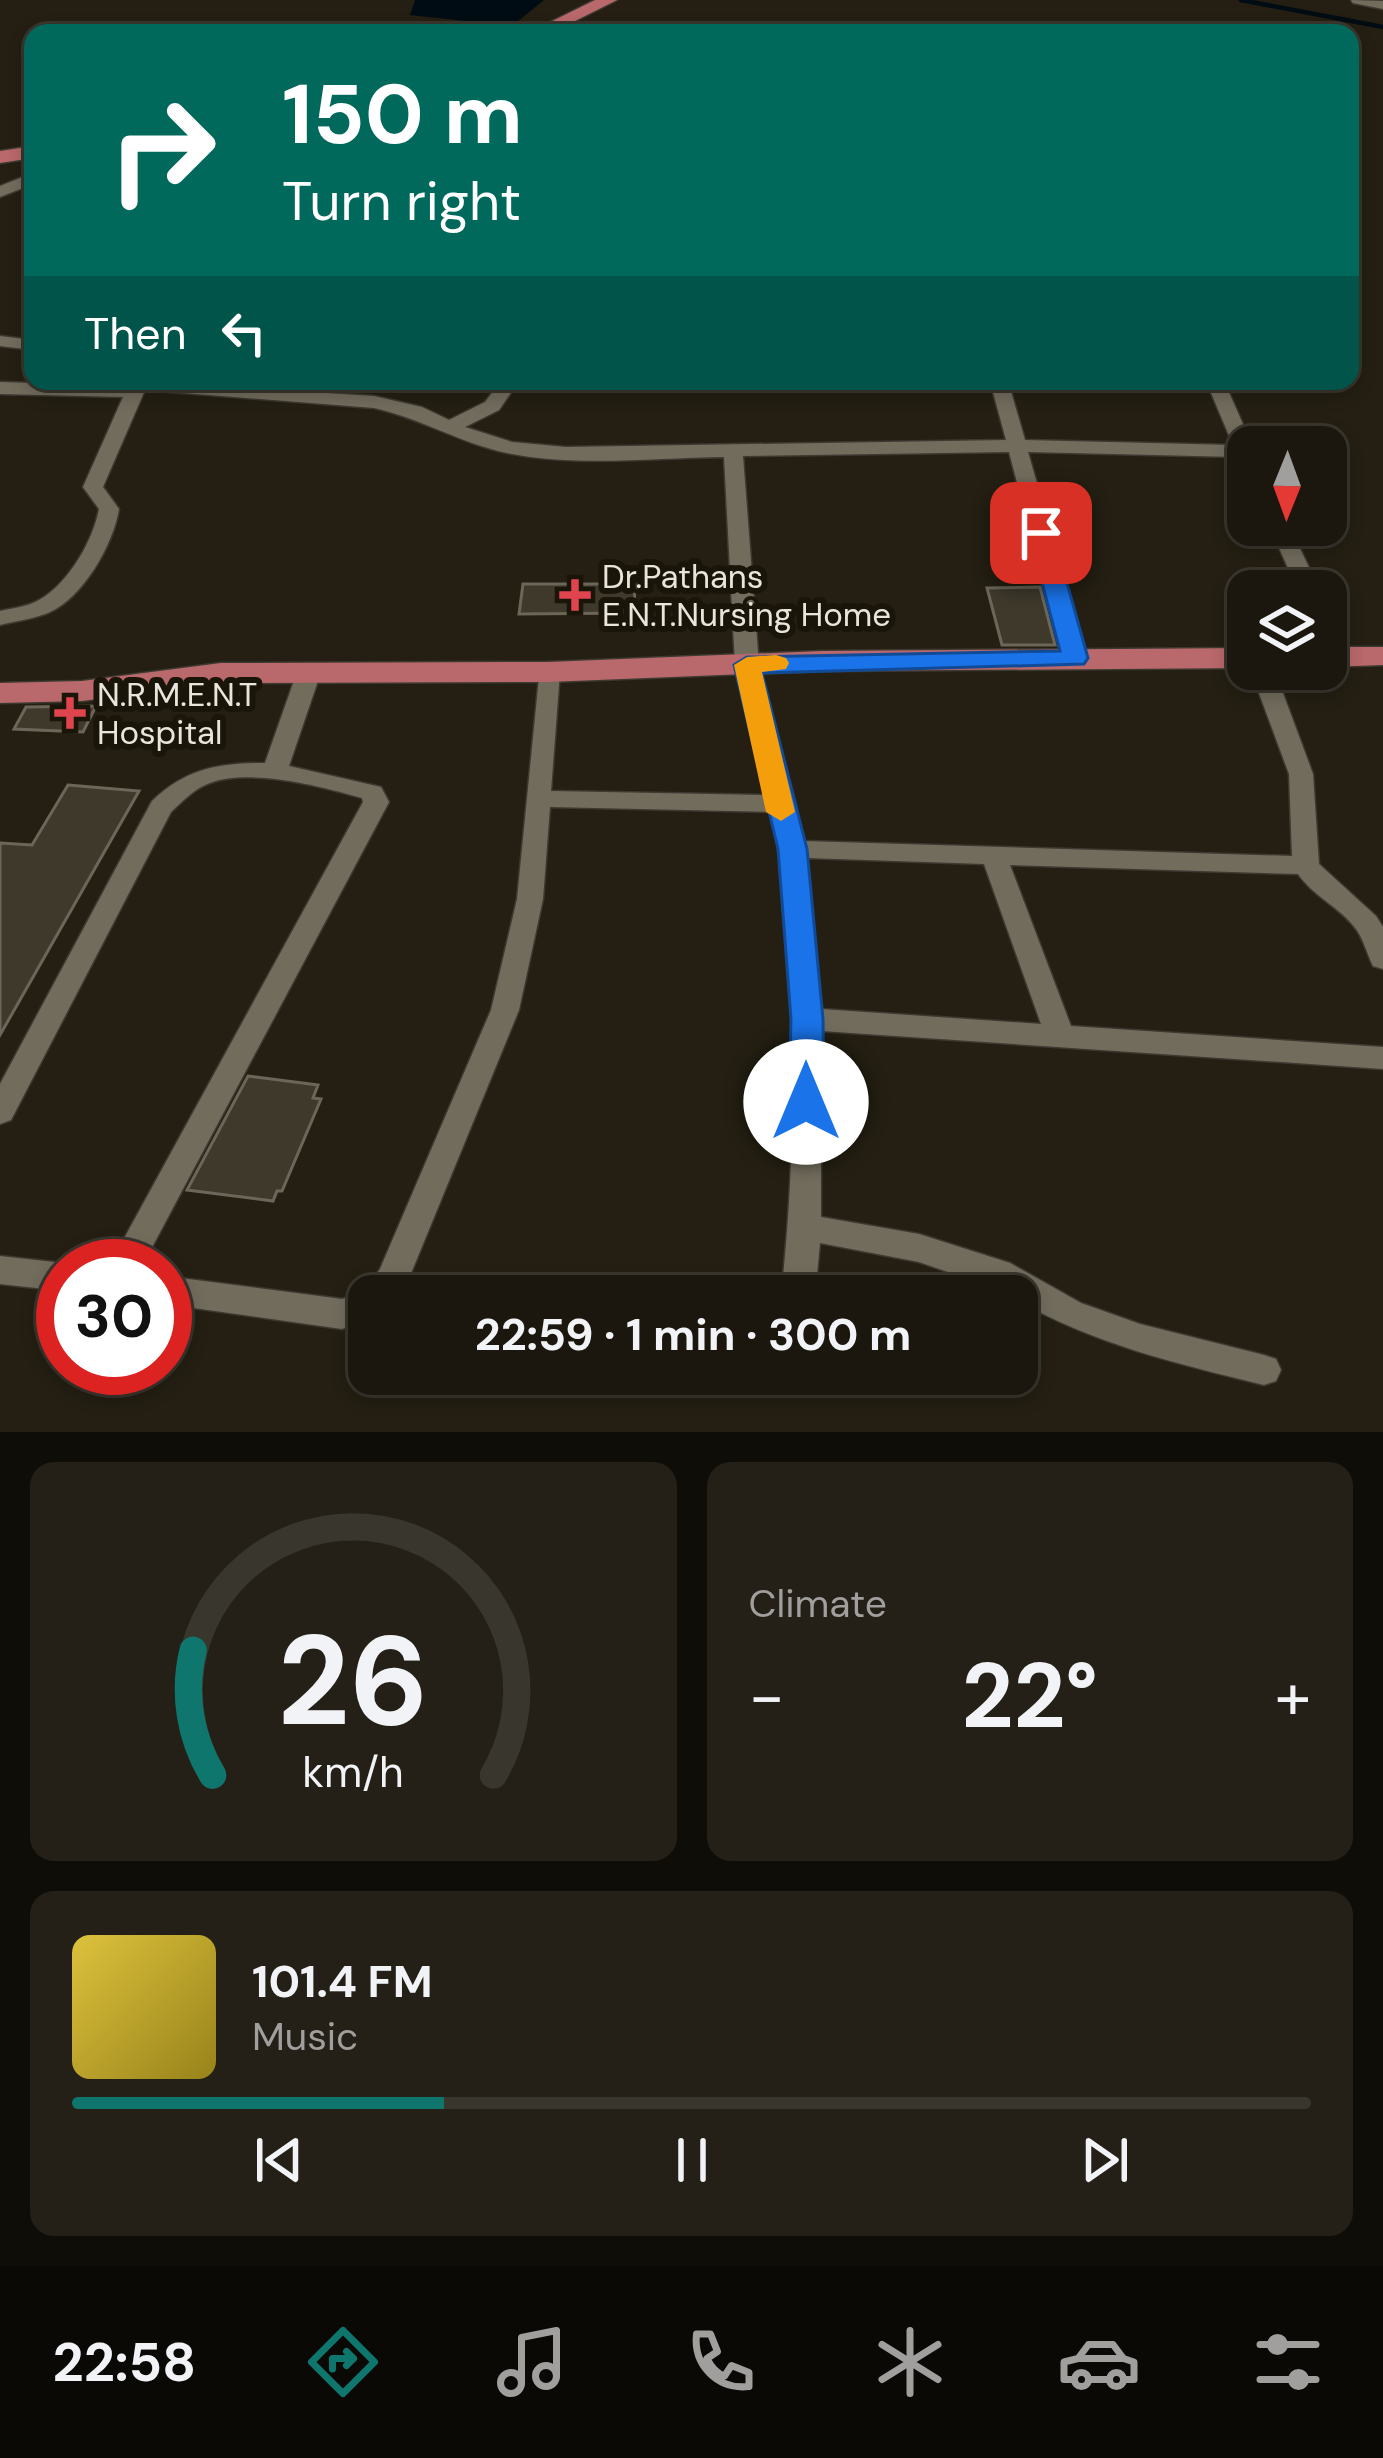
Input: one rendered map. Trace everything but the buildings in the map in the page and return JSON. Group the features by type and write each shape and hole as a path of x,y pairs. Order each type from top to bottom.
{"main road":[{"path":"557,24 609,0"},
{"path":"1347,650 1383,656"},
{"path":"0,693 82,691 221,673 548,672 1227,658"}],"street":[{"path":"1357,0 1383,5"},
{"path":"0,409 18,383"},
{"path":"0,618 52,603 66,590 106,526 109,509 93,487 137,390"},
{"path":"267,390 374,402 416,411 511,448 566,453 1094,446 1227,453"},
{"path":"450,427 492,406 504,390"},
{"path":"1002,390 1075,658"},
{"path":"1219,390 1234,426"},
{"path":"733,450 747,665 778,804 793,849 807,1019 806,1227 800,1275"},
{"path":"394,1275 505,1010 530,898 548,672"},
{"path":"275,771 308,675"},
{"path":"1270,690 1301,773 1306,866 1312,876 1359,910 1373,928 1383,959"},
{"path":"0,1112 161,807 185,781 204,772 275,771 372,793 376,802 140,1239"},
{"path":"538,799 778,804"},
{"path":"793,849 1306,866"},
{"path":"994,856 1061,1038"},
{"path":"807,1019 1383,1058"},
{"path":"806,1227 919,1248 998,1274 1070,1313 1139,1339 1264,1370"},
{"path":"0,1270 36,1274"},
{"path":"192,1294 348,1312"}],"shaded area":[{"path":"415,0 544,0 514,24 410,15"}],"waterway":[{"path":"1241,0 1383,27"}],"slow traffic":[{"path":"776,663 747,665 781,812"}],"place":[{"name":"Dr.Pathans E.N.T.Nursing Home","path":"575,595"},
{"name":"N.R.M.E.N.T Hospital","path":"70,713"}],"route":[{"path":"806,1102 807,1019 793,849 778,804 747,665 1075,658 1041,533"}]}
